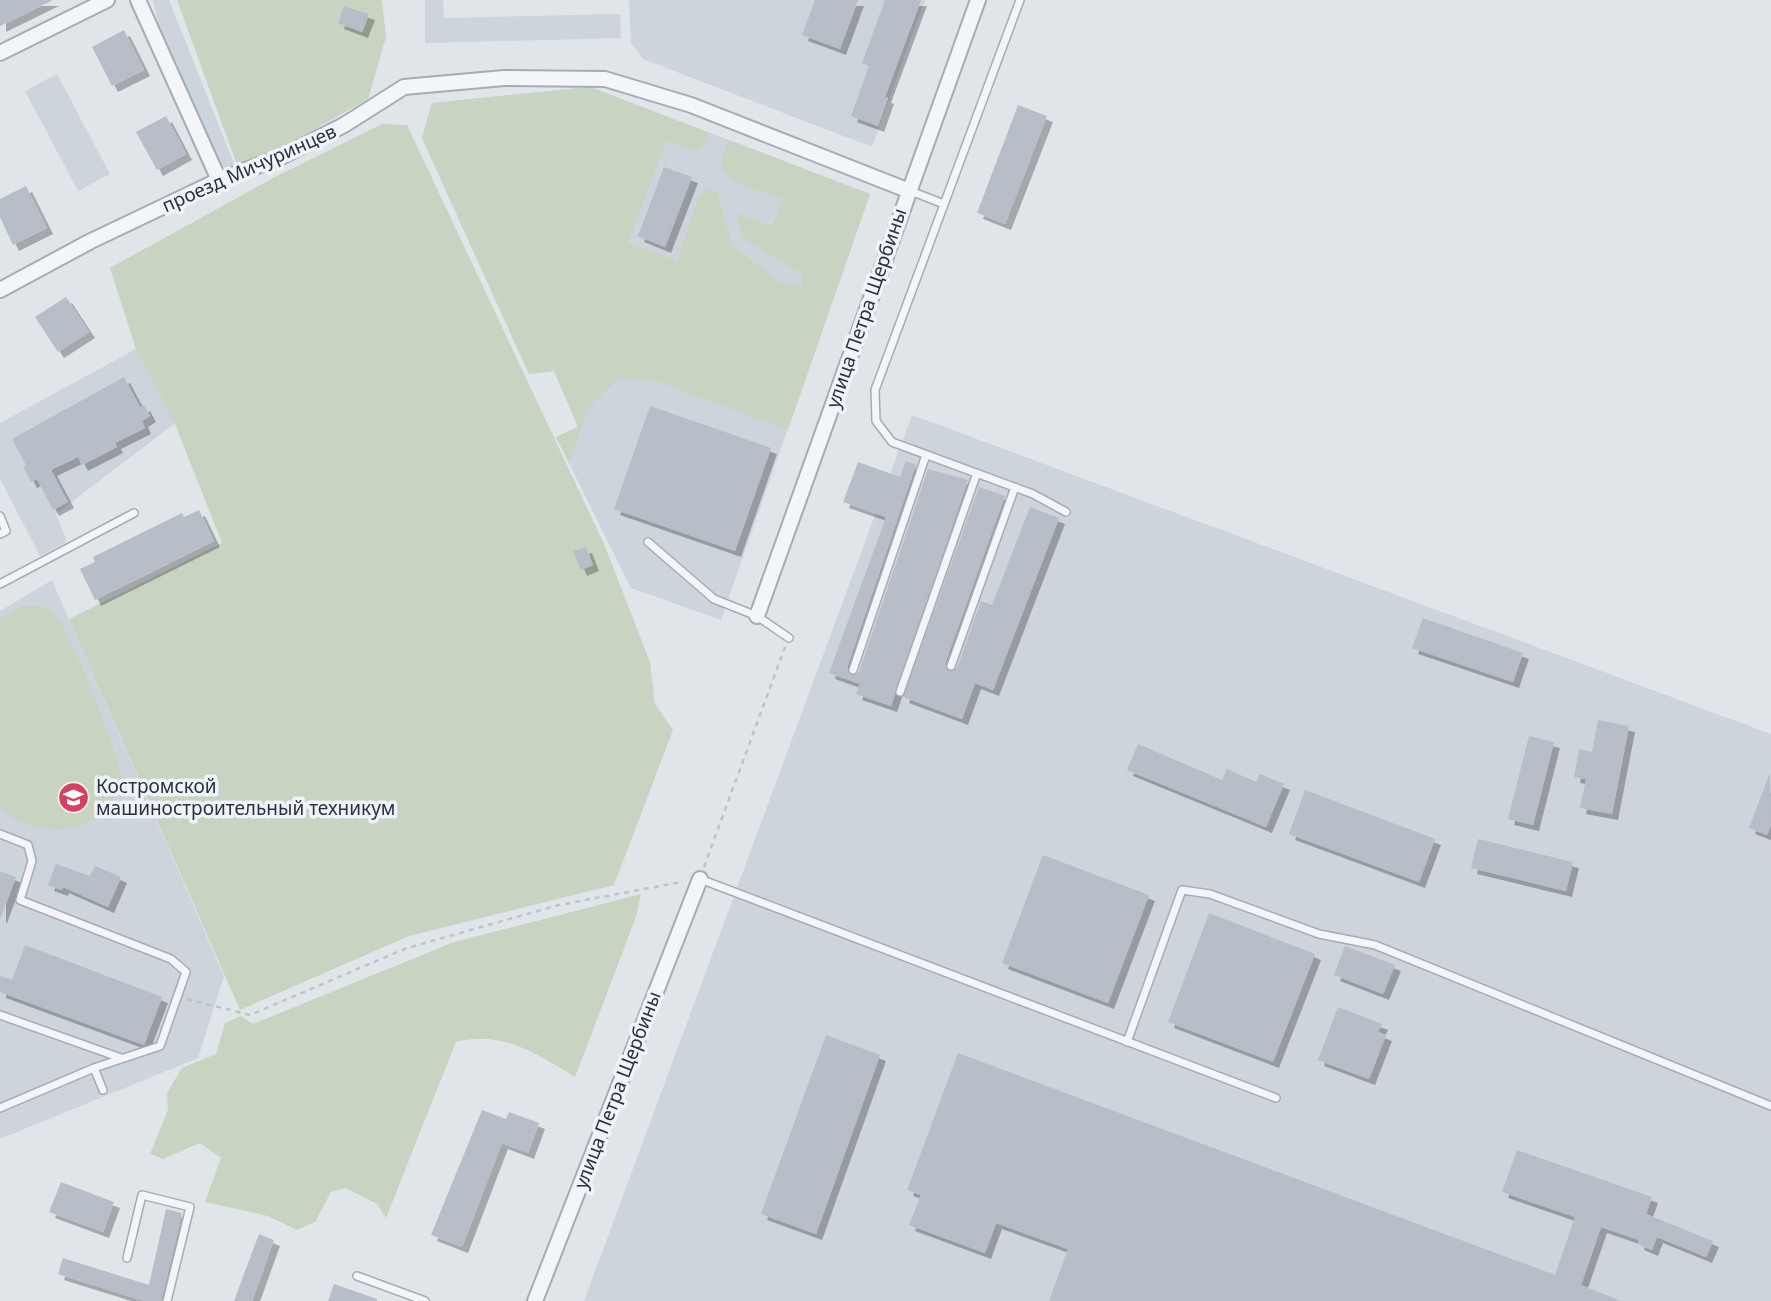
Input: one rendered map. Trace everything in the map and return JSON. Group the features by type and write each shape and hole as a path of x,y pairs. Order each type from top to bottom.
{"street":[{"path":"0,53 107,0"},
{"path":"138,0 219,180"},
{"name":"улица Петра Щербины","path":"757,616 907,190 978,0"},
{"name":"проезд Мичуринцев","path":"0,290 91,241 219,180 279,158 344,125 404,87 504,78 605,79 691,105 907,190"},
{"name":"улица Петра Щербины","path":"535,1301 700,878"}],"lane":[{"path":"1020,0 875,390 876,421 892,442 1015,487 1066,512"},
{"path":"907,190 944,204"},
{"path":"853,670 926,455"},
{"path":"900,692 977,474"},
{"path":"951,666 1015,487"},
{"path":"0,584 134,513"},
{"path":"0,516 6,531 0,534"},
{"path":"648,541 715,599 757,616 789,638"},
{"path":"0,834 29,845 32,861 20,901 171,959 186,972 160,1046 94,1068 0,1108"},
{"path":"700,878 1276,1098"},
{"path":"1127,1042 1182,890 1210,894 1320,934 1375,945 1771,1107"},
{"path":"0,1015 122,1058"},
{"path":"94,1068 103,1090"},
{"path":"127,1258 142,1195 190,1208 167,1301"},
{"path":"358,1276 425,1301"}],"path":[{"path":"177,997 250,1015 407,948 482,925 559,905 700,878 789,638"}],"shaded area":[{"path":"153,0 169,0 235,166 221,173 159,26"},
{"path":"425,0 443,0 444,18 620,14 621,38 425,43"},
{"path":"629,0 925,0 872,147 643,59 631,43"},
{"path":"57,74 110,174 78,191 25,91"},
{"path":"590,87 870,194 721,620 631,588 556,437 578,427 554,371 529,374 422,138 432,103"},
{"path":"136,349 175,423 56,514 67,542 40,556 0,479 0,423"},
{"path":"912,415 1771,734 1771,1301 584,1301"},
{"name":"Костромской машиностроительный техникум","path":"52,580 224,976 198,1058 0,1139 0,611"}],"green space":[{"path":"177,0 382,0 386,37 368,99 259,161 237,165"},
{"path":"590,87 710,133 703,148 696,151 666,140 628,243 677,261 699,197 708,188 717,193 732,245 781,283 801,286 804,275 743,238 737,213 772,226 783,199 746,186 729,176 722,162 729,140 870,194 788,430 656,381 618,379 589,407 569,463 556,437 578,427 554,371 529,374 422,138 432,103"},
{"path":"382,124 407,125 604,544 650,662 655,704 673,730 614,885 409,936 240,1010 69,619 222,543 175,424 136,349 110,268 273,178"},
{"path":"37,605 52,612 71,642 103,720 123,781 113,799 100,813 86,823 69,828 35,827 0,809 0,617 23,606"},
{"path":"641,894 636,917 575,1077 518,1046 489,1039 456,1042 386,1218 377,1204 346,1188 331,1192 315,1222 297,1230 268,1216 205,1202 221,1158 200,1143 163,1159 150,1154 168,1110 167,1093 182,1068 216,1054 225,1023 241,1016 253,1024 454,942"}],"building":[{"path":"0,0 53,0 0,26"},
{"path":"815,0 858,0 840,49 802,35"},
{"path":"885,0 921,0 885,97 888,98 878,126 851,116 869,66 862,63"},
{"path":"344,6 369,14 362,32 338,23"},
{"path":"124,30 144,70 112,86 92,47"},
{"path":"1018,105 1047,116 1005,224 977,213"},
{"path":"166,116 186,154 157,170 136,132"},
{"path":"664,167 692,177 665,247 638,236"},
{"path":"26,186 47,228 13,245 0,217 0,199"},
{"path":"66,297 89,332 58,352 35,317"},
{"path":"124,377 140,407 144,405 150,416 142,421 145,428 115,443 117,447 82,465 78,457 51,470 68,502 53,510 37,479 31,482 23,467 26,465 12,439"},
{"path":"650,406 771,448 735,551 614,509"},
{"path":"906,461 916,465 847,668 852,676 859,672 928,469 968,480 891,706 856,694 860,684 829,673 886,517 843,502 858,462 900,477"},
{"path":"979,487 1005,496 945,664 948,671 957,668 981,601 992,605 1030,507 1059,518 993,690 975,683 962,719 903,697"},
{"path":"199,510 214,541 95,600 80,569 95,562 93,557 182,513 184,517"},
{"path":"586,547 593,565 581,570 573,551"},
{"path":"1423,618 1523,653 1513,682 1412,648"},
{"path":"1598,720 1629,726 1612,814 1580,808 1586,779 1574,777 1579,749 1592,752"},
{"path":"1529,736 1554,742 1533,825 1508,819"},
{"path":"1138,744 1222,780 1227,769 1256,782 1260,774 1284,784 1266,827 1127,770"},
{"path":"1770,773 1771,825 1767,835 1749,828"},
{"path":"1305,790 1435,839 1419,882 1289,834"},
{"path":"1478,839 1573,862 1566,891 1471,868"},
{"path":"1043,855 1149,895 1108,1003 1002,963"},
{"path":"56,864 90,876 95,866 121,877 108,907 63,887 62,890 48,885"},
{"path":"0,871 16,877 1,917 0,917"},
{"path":"1209,913 1315,954 1273,1062 1168,1022"},
{"path":"25,945 162,997 144,1045 0,992 0,976 12,980"},
{"path":"1345,946 1395,965 1383,994 1334,975"},
{"path":"1338,1007 1382,1024 1378,1032 1386,1035 1369,1079 1318,1060"},
{"path":"826,1035 880,1055 816,1234 761,1214"},
{"path":"958,1053 1555,1275 1575,1217 1502,1192 1517,1150 1652,1197 1646,1214 1713,1241 1706,1257 1657,1237 1652,1250 1638,1244 1639,1240 1601,1227 1581,1285 1621,1301 1049,1301 1068,1249 996,1223 985,1253 909,1225 921,1195 907,1190"},
{"path":"482,1110 506,1119 509,1112 539,1123 528,1153 502,1143 462,1247 431,1235"},
{"path":"61,1182 114,1202 103,1232 49,1212"},
{"path":"166,1209 182,1213 161,1301 144,1301 58,1274 63,1258 149,1285"},
{"path":"259,1234 274,1240 252,1301 234,1301"},
{"path":"334,1284 377,1299 377,1301 328,1301"}],"place":[{"name":"Костромской машиностроительный техникум","path":"73,797"}]}
